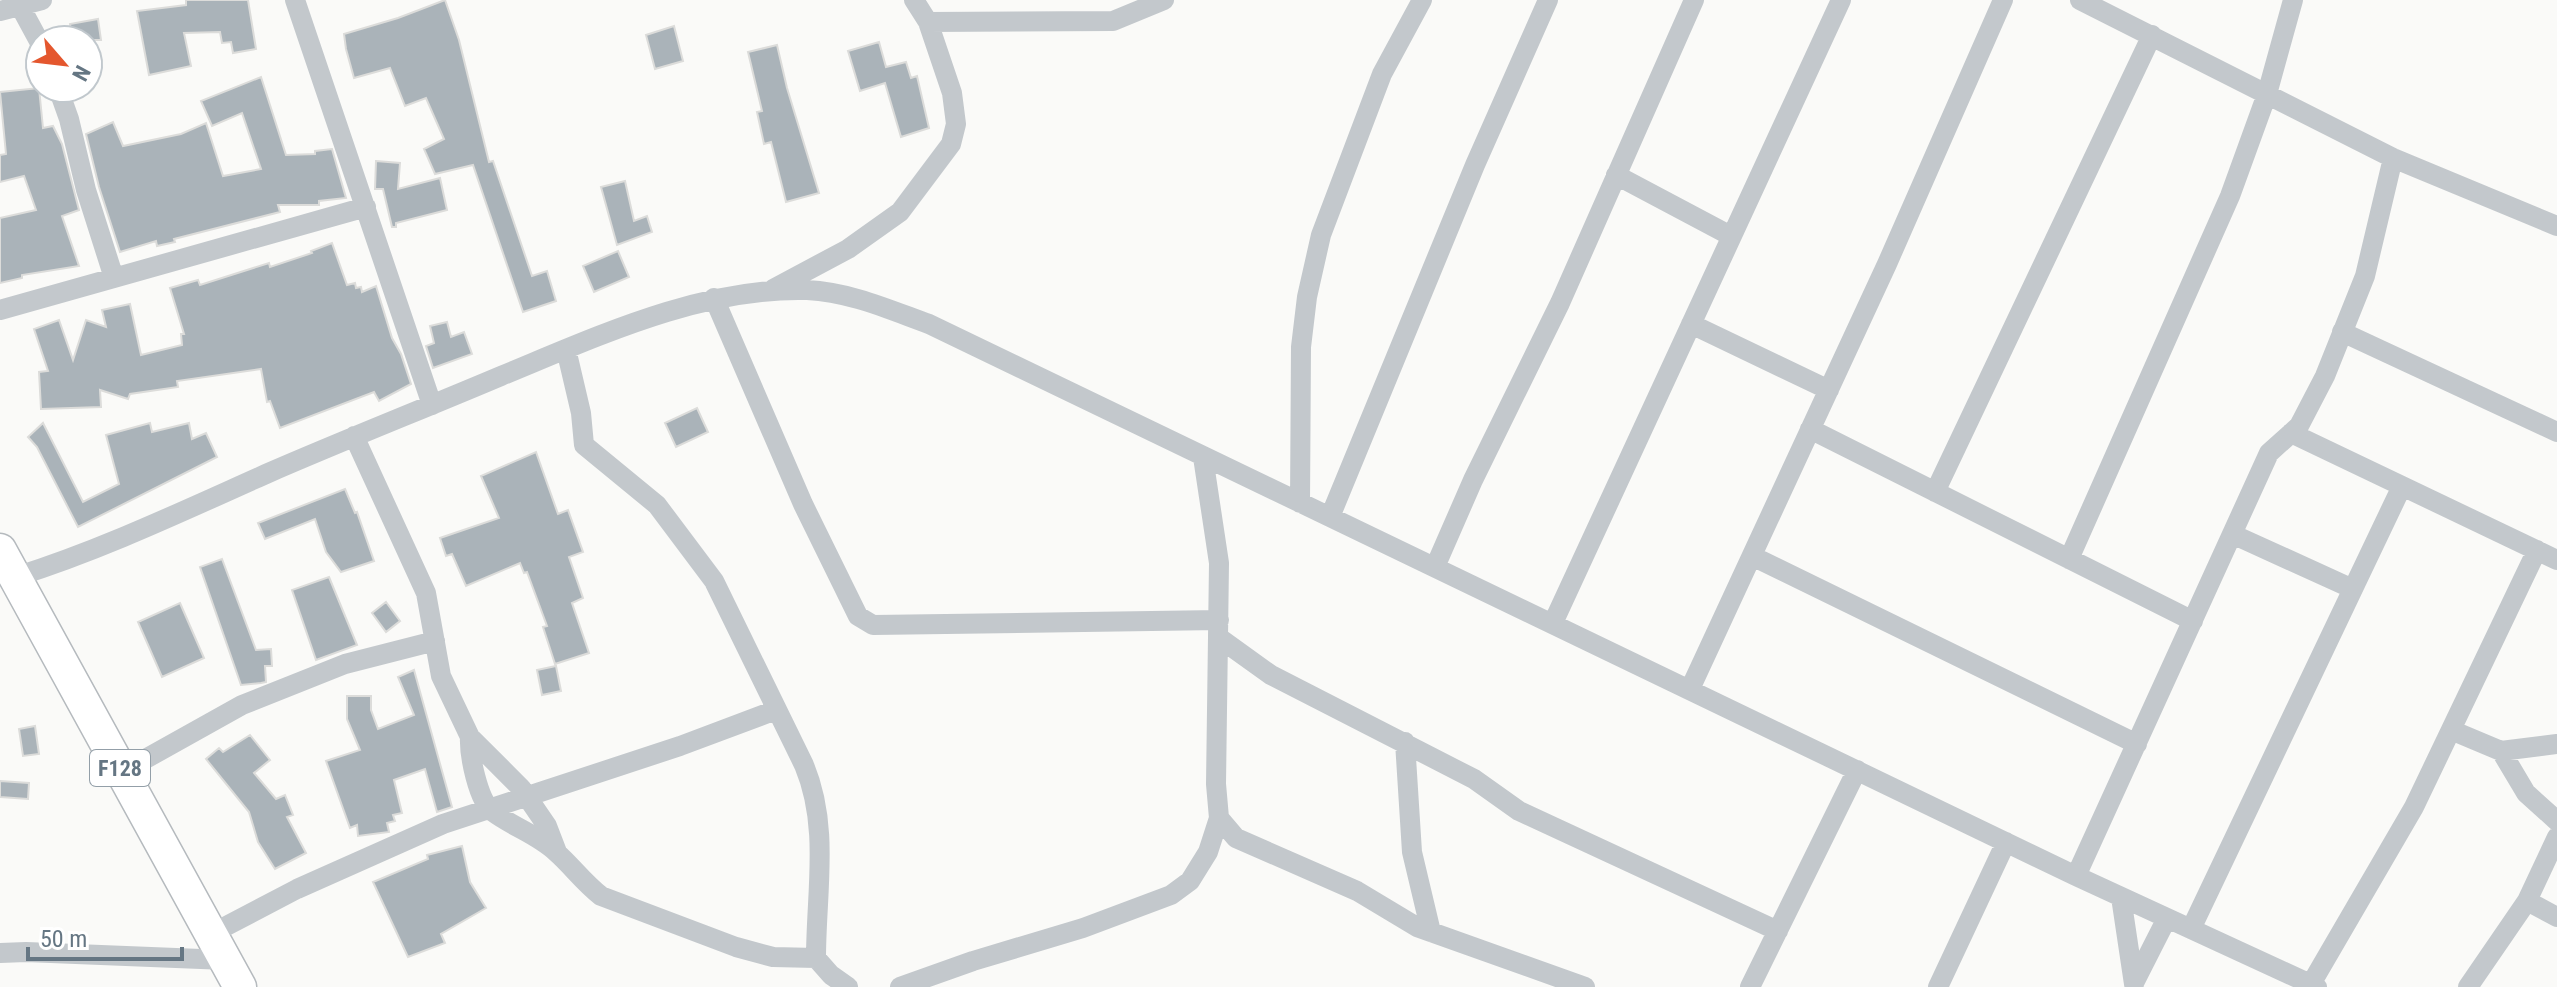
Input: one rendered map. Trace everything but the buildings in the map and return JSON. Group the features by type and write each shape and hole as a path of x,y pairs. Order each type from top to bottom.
{"main road":[{"name":"F128","path":"5,568 225,960"}],"street":[{"path":"24,25 10,9 42,0"},
{"path":"770,291 848,249 900,212 951,144 956,124 952,93 928,22 914,0"},
{"path":"928,22 1113,21 1164,0"},
{"path":"1300,503 1301,347 1307,297 1321,235 1382,74 1422,0"},
{"path":"1330,517 1475,165 1548,0"},
{"path":"1435,567 1473,480 1560,303 1694,0"},
{"path":"1553,623 1841,0"},
{"path":"1690,689 1829,390 2003,0"},
{"path":"2080,0 2393,158 2557,226"},
{"path":"2069,559 2230,196 2267,94 2293,0"},
{"path":"298,1 432,405"},
{"path":"1935,492 2152,35"},
{"path":"64,104 86,190 114,278"},
{"path":"2076,876 2269,453 2299,426 2318,388 2365,276 2393,158"},
{"path":"1616,175 1731,236"},
{"path":"0,310 366,207"},
{"path":"5,568 73,559 354,436 566,349 714,298 809,290 855,297 929,324 2076,876 2314,986 2414,807 2537,550"},
{"path":"714,298 810,518 858,616 873,625 1218,629 1271,675 1474,779 1519,811 1778,931"},
{"path":"1691,324 1829,390"},
{"path":"2342,332 2557,432"},
{"path":"566,349 581,413 584,445 657,505 714,581 815,791 820,824 816,958 831,975 848,987"},
{"path":"1810,429 2193,621"},
{"path":"2291,433 2557,560"},
{"path":"354,436 426,593 441,676 470,737 527,796 547,826 557,852"},
{"path":"900,987 1083,928 1171,895 1190,881 1208,852 1219,818 1216,784 1219,563 1203,457"},
{"path":"2191,929 2402,486"},
{"path":"2232,534 2353,589"},
{"path":"1752,556 2137,744"},
{"path":"122,772 242,705 345,664 435,641"},
{"path":"0,953 225,960 297,889 443,824 680,746 776,710"},
{"path":"2451,730 2501,751 2557,744"},
{"path":"470,737 469,752 489,810 557,852 582,882 601,896 761,954 816,958"},
{"path":"1405,742 1412,852 1431,932"},
{"path":"2501,751 2526,793 2557,821"},
{"path":"1750,987 1857,770"},
{"path":"1219,818 1236,838 1357,891 1417,927 1585,987"},
{"path":"2468,987 2527,901 2557,837"},
{"path":"1938,987 2006,842"},
{"path":"2121,897 2133,985"},
{"path":"2527,901 2557,917"},
{"path":"2133,985 2167,918"}]}
